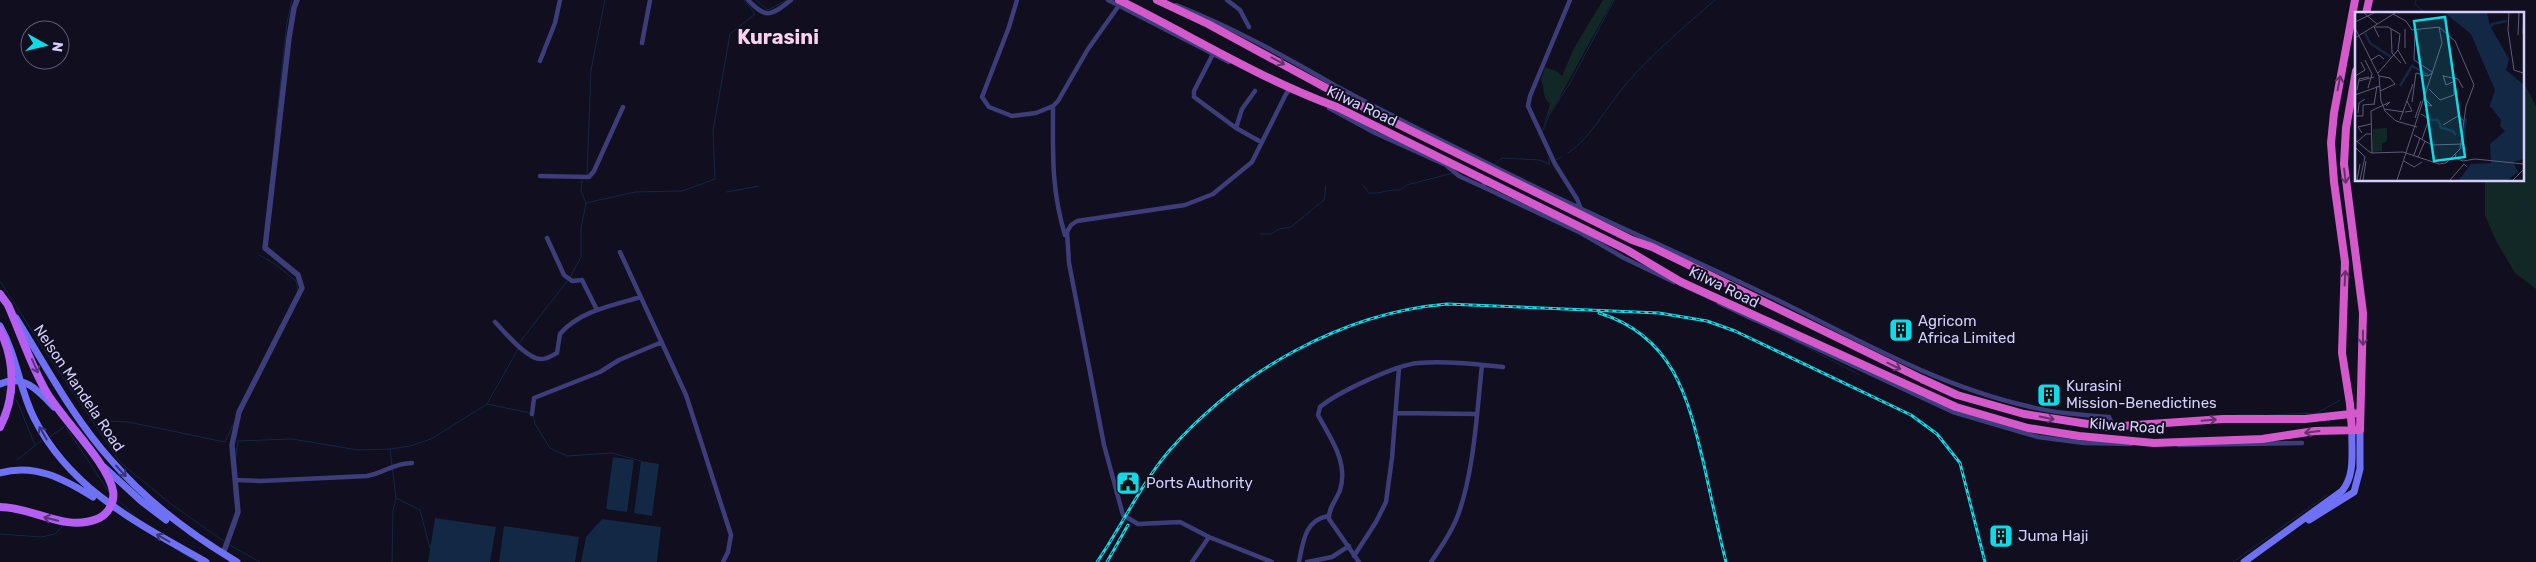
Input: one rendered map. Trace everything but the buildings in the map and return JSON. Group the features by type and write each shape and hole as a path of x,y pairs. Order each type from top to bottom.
{"highway":[{"name":"Kilwa Road","path":"1157,0 1217,29 1343,97 1581,211 1632,240 1652,247 1957,395 2024,414 2082,424 2114,427 2233,419 2305,419 2360,413"},
{"path":"2352,430 2342,354 2345,262 2332,151 2334,113 2355,0"},
{"name":"Kilwa Road","path":"1120,2 1214,53 1289,89 1337,107 1484,184 1627,250 1681,282 1776,327 1868,366 1926,396 2002,422 2079,436 2165,443 2262,439 2315,431 2360,430"},
{"path":"2355,77 2346,128 2344,164 2363,313 2360,430"}],"main road":[{"name":"Nelson Mandela Road","path":"0,294 63,394 90,434 110,459 145,496 202,542 238,562"},
{"path":"8,306 46,390 60,414"},
{"path":"0,326 17,362 33,416 44,437 74,474 119,512"},
{"path":"0,330 8,348 12,377 10,398 0,426"},
{"path":"0,384 11,380 26,383 60,414 98,461 141,502 202,542"},
{"path":"2244,562 2342,491 2347,485 2352,469 2352,430"},
{"path":"2268,545 2354,492 2360,468 2360,430"},
{"path":"0,506 68,522 99,518 111,506 113,492 98,461"},
{"path":"0,473 19,470 48,473 68,482 206,562"}],"street":[{"path":"223,554 238,512 232,445 239,412 302,288 298,275 265,248 285,64 294,8 298,0"},
{"path":"540,61 555,23 560,0"},
{"path":"642,43 650,0"},
{"path":"748,0 762,13 766,14 776,11 791,0"},
{"path":"1017,0 1009,27 982,97 989,107 1012,116 1036,113 1053,106 1058,101 1088,49 1120,2 1108,0"},
{"path":"1165,0 1225,26 1291,59 1337,86 1581,211"},
{"path":"1227,0 1240,10 1249,27"},
{"path":"1570,0 1530,96 1528,106 1555,164 1577,199 1581,211"},
{"path":"1214,53 1193,95 1236,128 1261,142"},
{"path":"1272,562 1209,537 1180,522 1138,524 1123,515 1104,445 1073,284 1067,232 1071,225 1078,221 1185,205 1213,194 1252,162 1289,89"},
{"path":"1236,128 1242,109 1254,91"},
{"path":"1053,106 1056,206 1068,244"},
{"path":"540,176 588,177 594,171 623,107"},
{"path":"1484,184 1581,233 1624,258 1953,412 2038,437 2084,443 2199,446 2302,443"},
{"path":"547,238 564,275 572,281 582,280 596,310"},
{"path":"620,252 686,395 731,535 728,552 723,562"},
{"path":"495,322 517,346 542,359 557,353 558,338 562,331 596,310 641,297"},
{"path":"532,414 534,398 600,372 619,360 662,342"},
{"path":"1328,516 1340,492 1343,474 1337,448 1318,415 1318,410 1323,404 1360,384 1399,368 1418,363 1503,367"},
{"path":"1431,562 1458,515 1469,469 1482,365"},
{"path":"1354,556 1376,522 1386,502 1399,368"},
{"path":"1396,413 1476,414"},
{"path":"236,480 261,481 367,476 382,473 393,465 412,463"},
{"path":"1328,516 1359,562"},
{"path":"1299,562 1312,522 1320,517 1328,516"},
{"path":"1192,562 1209,537"},
{"path":"1307,562 1332,557 1349,546"},
{"path":"1255,562 1258,557"}],"green space":[{"path":"1603,0 1613,0 1547,117 1541,135 1550,104 1547,102 1541,80 1545,67 1556,71 1562,76 1574,48"},
{"path":"2524,83 2536,106 2536,289 2515,273 2496,241 2485,215 2485,181 2524,181"}],"water":[{"path":"613,457 634,460 627,512 606,509"},
{"path":"641,461 659,464 652,516 634,513"},
{"path":"435,518 496,527 490,562 428,562"},
{"path":"602,519 661,527 657,562 581,562 586,537"},
{"path":"504,526 579,537 575,562 499,562"}],"waterway":[{"path":"275,133 287,23 292,0"},
{"path":"587,174 591,70 605,0"},
{"path":"586,203 635,192 682,191 715,179 713,131 730,34 755,14 744,0"},
{"path":"756,0 768,10 787,0"},
{"path":"1542,133 1548,117 1570,83 1614,0"},
{"path":"1568,153 1592,130 1636,73 1669,40 1715,0"},
{"path":"2416,0 2415,4 2424,12"},
{"path":"1549,157 1549,165"},
{"path":"1556,160 1561,157"},
{"path":"1494,165 1502,158 1540,160 1549,164"},
{"path":"2524,169 2536,182"},
{"path":"1363,185 1369,193 1400,190 1407,185 1453,173"},
{"path":"519,343 569,279 581,257 581,228 586,203 581,191 582,180"},
{"path":"1260,234 1271,234 1279,229 1291,227 1324,200 1326,185"},
{"path":"727,192 759,186"},
{"path":"2521,199 2536,215"},
{"path":"259,255 275,264 296,281 298,291"},
{"path":"0,281 121,463 171,504 225,542"},
{"path":"1686,288 1754,322"},
{"path":"1785,336 1860,375"},
{"path":"390,449 410,446 431,439 487,404 518,349"},
{"path":"3,387 8,393"},
{"path":"13,397 17,401 35,445"},
{"path":"2267,415 2317,413 2340,400"},
{"path":"487,404 530,413"},
{"path":"533,415 535,424 550,448 567,456 612,453 641,461"},
{"path":"2236,415 2263,415"},
{"path":"107,421 128,422 225,442 234,423"},
{"path":"50,437 65,426 109,492"},
{"path":"236,456 238,441 292,439 358,450 390,449 396,498 420,510 430,548 431,545"},
{"path":"17,460 41,441"},
{"path":"2233,562 2327,495"},
{"path":"116,498 138,519"},
{"path":"392,562 393,510 396,499"},
{"path":"0,534 41,537 55,534 65,524"},
{"path":"228,544 260,562"},
{"path":"174,548 197,562"}],"railway":[{"path":"1097,562 1140,492 1169,451 1196,422 1259,372 1294,351 1331,334 1369,320 1407,310 1447,304 1659,313 1707,321 1735,331 1911,415 1937,434 1960,463 1985,562"},
{"path":"1599,313 1624,323 1645,337 1674,372 1684,394 1698,440 1726,562"},
{"path":"1107,562 1128,525"}],"place":[{"name":"Agricom Africa Limited","path":"1901,330"},
{"name":"Kurasini Mission-Benedictines","path":"2049,395"},
{"name":"Ports Authority","path":"1128,483"},
{"name":"Juma Haji","path":"2001,536"}],"district":[{"name":"Kurasini","path":"778,37"}]}
